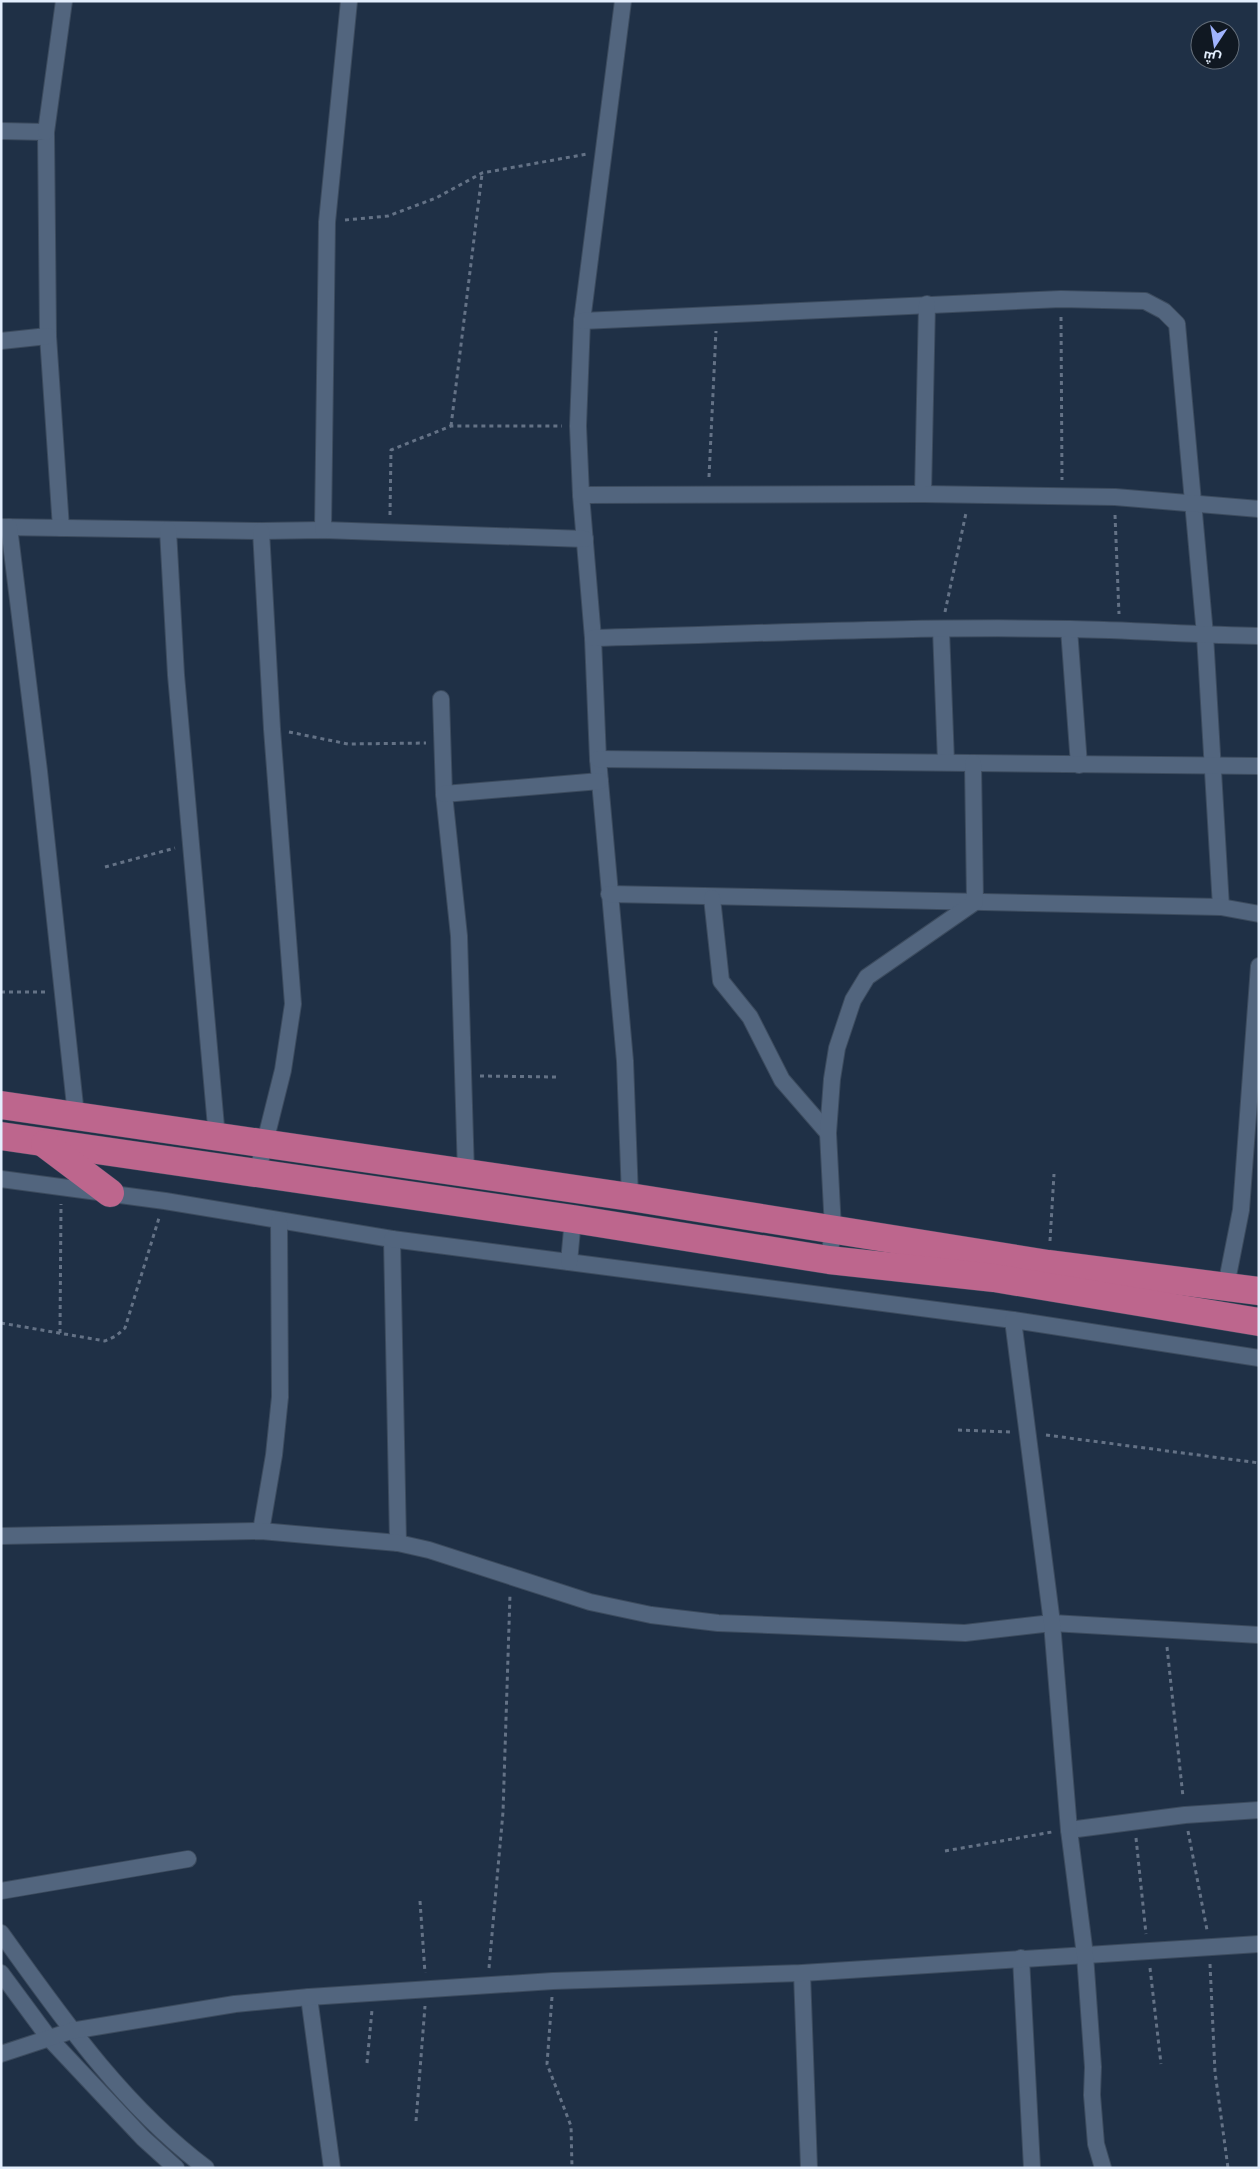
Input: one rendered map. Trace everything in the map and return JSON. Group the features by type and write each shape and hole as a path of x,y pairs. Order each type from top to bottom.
{"highway":[{"path":"1,1105 630,1197 1048,1264 1259,1291"},
{"path":"1,1136 573,1219 829,1260 994,1278 1259,1322"},
{"path":"44,1143 110,1193"}],"street":[{"path":"61,528 48,336 46,132 64,1"},
{"path":"323,530 326,222 349,1"},
{"path":"623,1 606,150 582,321 578,426 580,494 592,638 598,759 625,1061 630,1197"},
{"path":"1,131 46,132"},
{"path":"582,321 1061,299 1145,301 1164,311 1177,324 1205,635 1221,906"},
{"path":"923,494 927,304"},
{"path":"1,341 48,336"},
{"path":"580,494 923,494 1115,497 1259,509"},
{"path":"76,1115 40,771 5,527 261,531 323,530 585,539"},
{"path":"168,530 176,675 217,1138"},
{"path":"257,1174 283,1070 293,1004 272,729 261,531"},
{"path":"592,638 941,629 1120,630 1259,636"},
{"path":"941,629 946,762"},
{"path":"1069,629 1079,765"},
{"path":"440,699 444,794 459,936 466,1174"},
{"path":"598,759 1259,766"},
{"path":"973,763 975,902"},
{"path":"444,794 600,781"},
{"path":"609,894 712,898 1221,906 1259,914"},
{"path":"712,898 720,981 750,1017 782,1080 828,1132"},
{"path":"829,1260 833,1229 828,1132 832,1079 837,1048 853,1000 867,977 975,902"},
{"path":"1226,1286 1241,1210 1253,1101 1259,966"},
{"path":"1,1179 164,1201 392,1239 1013,1320 1259,1358"},
{"path":"569,1262 573,1219"},
{"path":"261,1531 274,1455 280,1397 280,1221"},
{"path":"392,1239 398,1543"},
{"path":"1013,1320 1052,1623 1069,1830 1085,1955 1096,2144 1103,2168"},
{"path":"1,1536 261,1531 398,1543 429,1550 590,1602 651,1615 718,1623 965,1633 1052,1623 1259,1635"},
{"path":"1069,1830 1185,1815 1259,1810"},
{"path":"1,1891 188,1859"},
{"path":"1,1933 71,2031 125,2094 163,2132 206,2168"},
{"path":"1,2054 71,2031 235,2004 309,1997 553,1981 802,1973 1259,1944"},
{"path":"1021,1958 1032,2168"},
{"path":"1,1973 49,2038 143,2138 176,2168"},
{"path":"802,1973 809,2168"},
{"path":"309,1997 332,2168"}],"path":[{"path":"326,222 388,216 436,198 482,174 606,150"},
{"path":"452,426 482,174"},
{"path":"1061,299 1062,496"},
{"path":"708,495 716,314"},
{"path":"390,532 391,450 452,426 578,426"},
{"path":"941,629 970,496"},
{"path":"1115,497 1120,630"},
{"path":"272,729 348,744 442,743"},
{"path":"105,866 191,844"},
{"path":"1,992 63,992"},
{"path":"462,1075 557,1077"},
{"path":"1048,1264 1054,1174"},
{"path":"60,1333 62,1187"},
{"path":"1,1323 106,1340 116,1336 125,1328 164,1201"},
{"path":"958,1430 1028,1433 1259,1463"},
{"path":"487,1986 503,1812 511,1576"},
{"path":"1165,1629 1185,1815"},
{"path":"944,1851 1069,1830"},
{"path":"416,2121 426,1990 420,1901"},
{"path":"553,1981 546,2064 571,2126 572,2168"},
{"path":"367,2063 373,1994"},
{"path":"1214,2072 1228,2168"}]}
